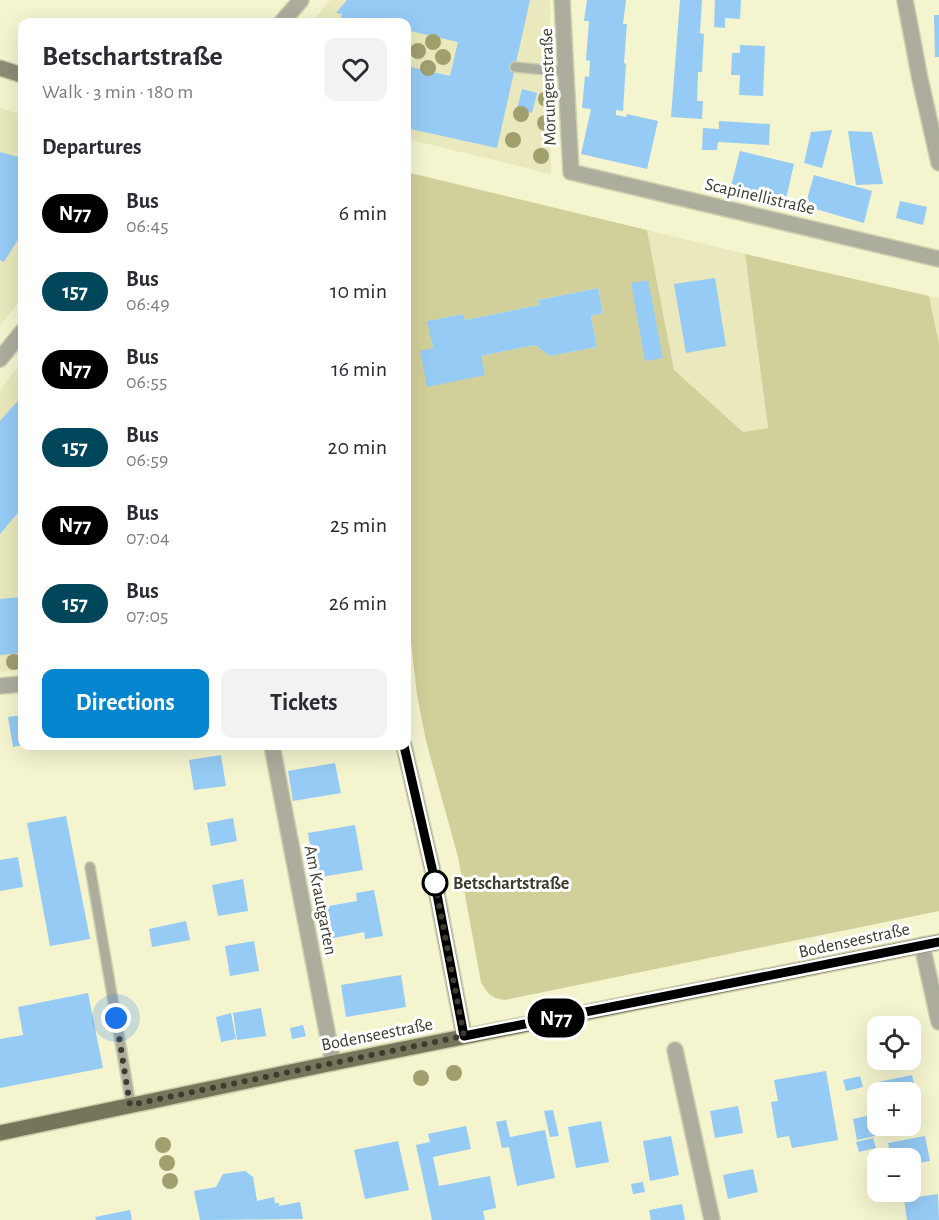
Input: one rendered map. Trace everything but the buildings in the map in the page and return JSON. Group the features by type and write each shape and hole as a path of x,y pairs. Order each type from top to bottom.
{"main road":[{"path":"0,68 18,74"},
{"path":"405,750 432,868 464,1036"},
{"name":"Bodenseestraße","path":"0,1133 464,1036 939,942"}],"street":[{"path":"285,18 301,0"},
{"name":"Morungenstraße","path":"562,0 571,172"},
{"path":"905,0 939,163"},
{"name":"Scapinellistraße","path":"571,172 939,259"},
{"path":"0,359 18,337"},
{"path":"0,686 18,684"},
{"name":"Am Krautgarten","path":"273,750 333,1063"},
{"path":"922,945 939,1022"},
{"path":"675,1050 712,1220"}],"lane":[{"path":"515,67 567,72"},
{"path":"90,867 130,1105"}],"shaded area":[{"path":"330,0 550,0 551,174 411,140 411,18 315,18"},
{"path":"0,108 18,114 18,304 0,325"},
{"path":"411,173 647,230 674,370 743,432 768,428 745,254 929,296 939,344 939,911 500,999 487,992 481,982 458,857 426,741 417,695 411,643","holes":["598,288 603,313 591,316 597,347 550,356 535,345 481,356 433,348 428,321 463,314 465,320 539,305 538,300"]},
{"path":"647,230 745,254 768,429 743,432 674,370"},
{"path":"929,296 939,298 939,344"},
{"path":"18,366 18,670 0,672 0,390"}],"bus line":[{"name":"N77","path":"405,750 432,868 464,1036 939,942"}],"place":[{"name":"Betschartstraße","path":"435,883"}],"route":[{"path":"116,1018 130,1105 464,1036 435,883"}]}
